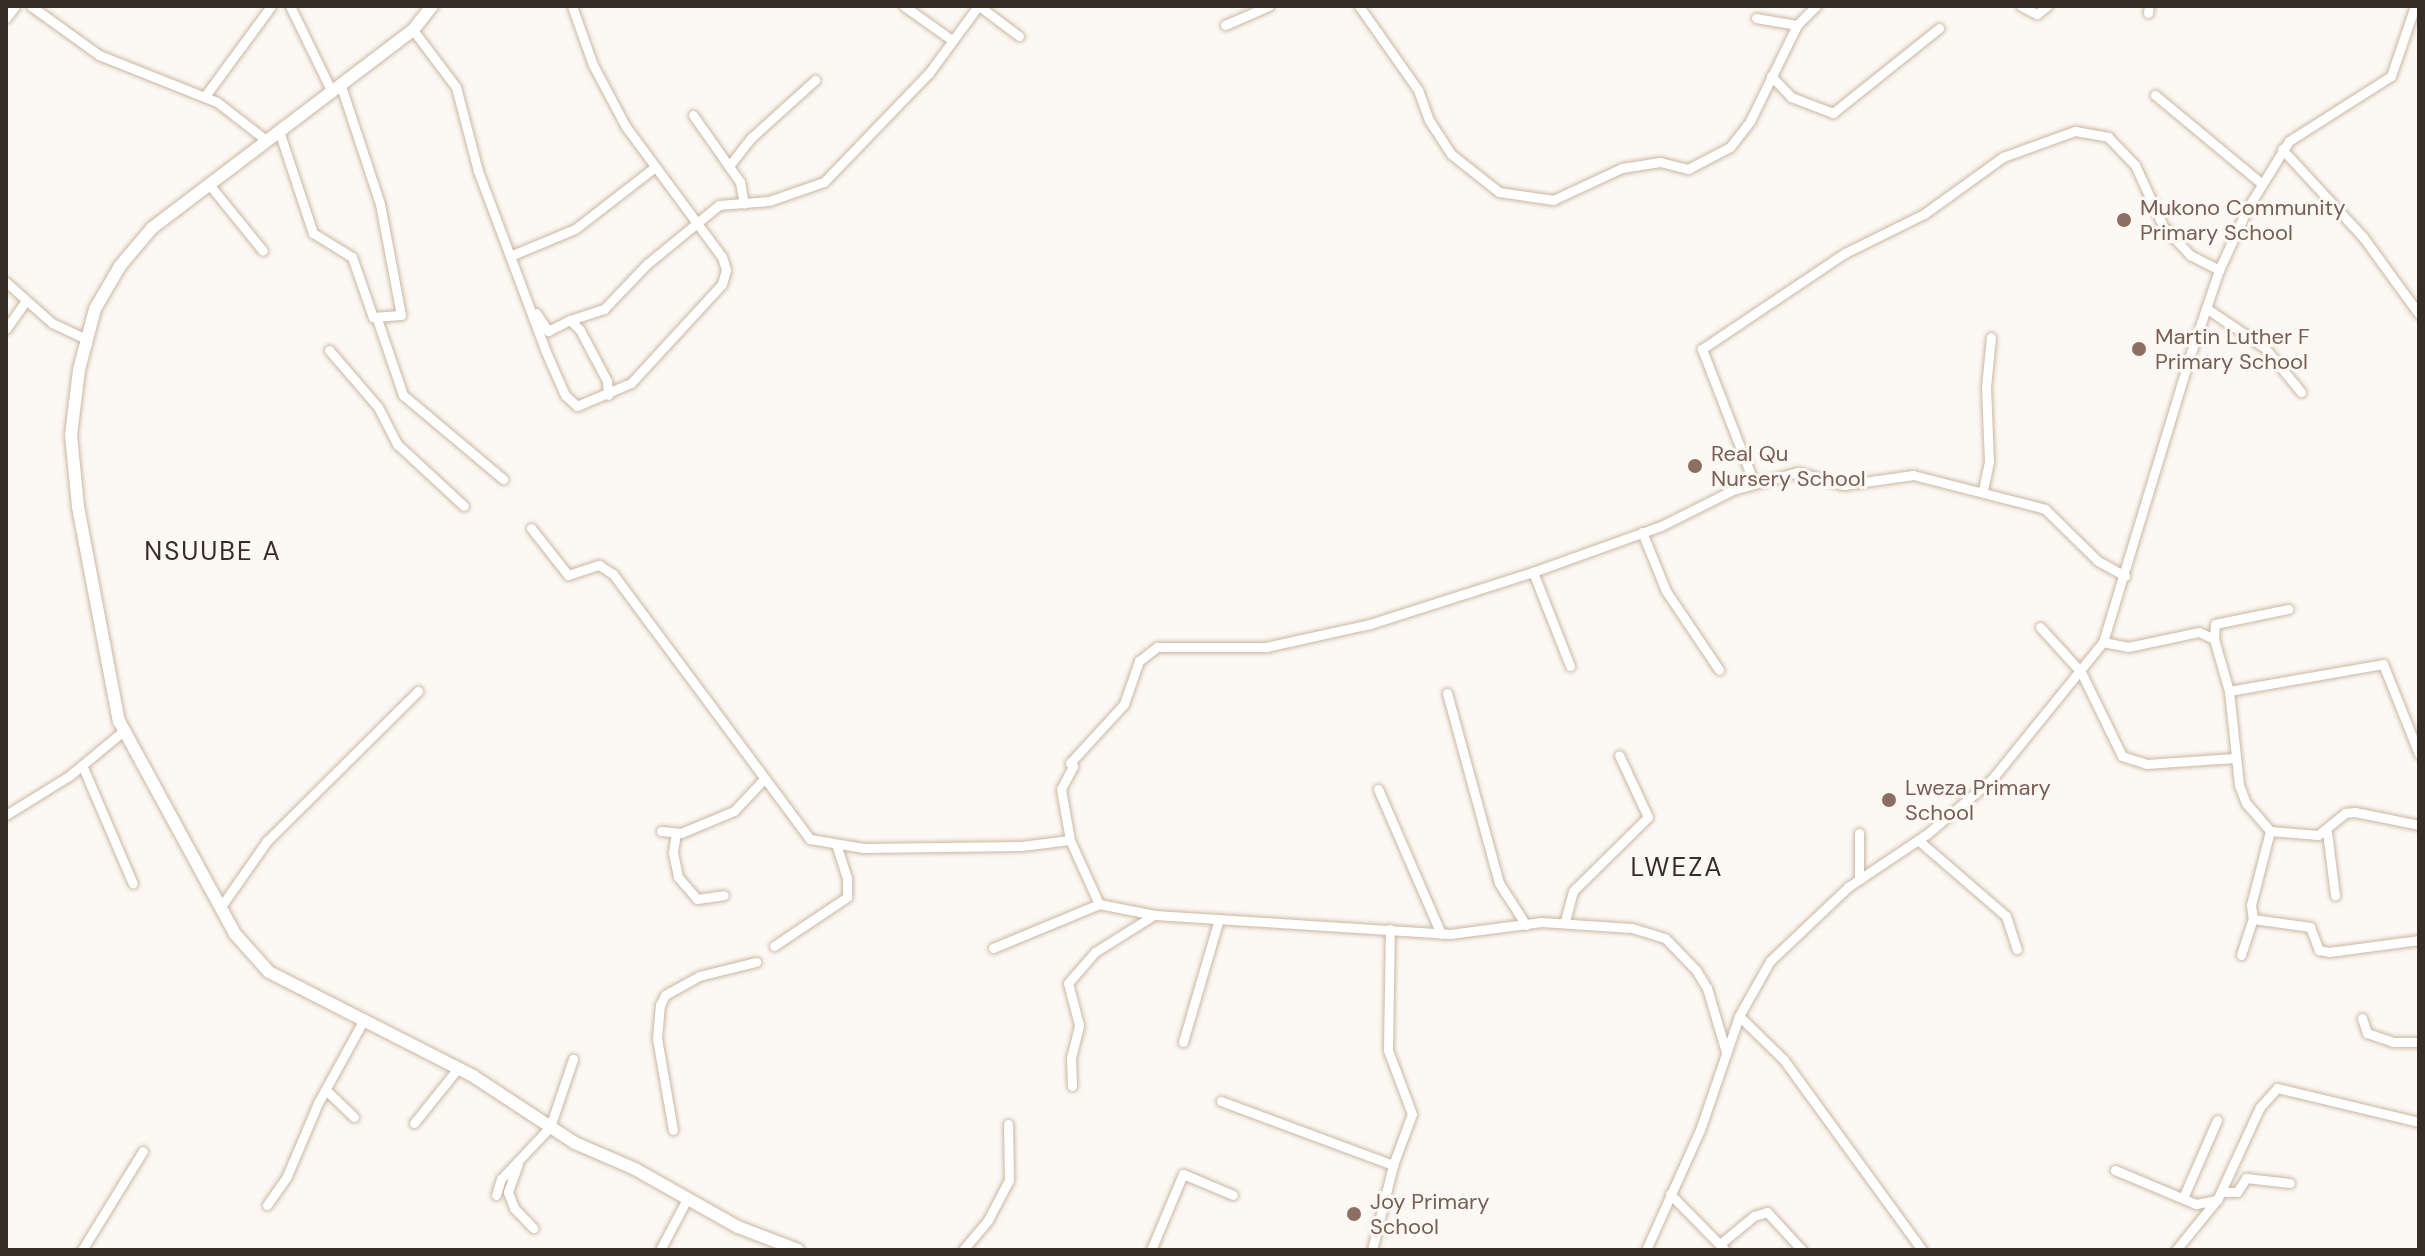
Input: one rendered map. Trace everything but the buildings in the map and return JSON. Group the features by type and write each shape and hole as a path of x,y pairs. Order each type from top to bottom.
{"street":[{"path":"6,18 15,6"},
{"path":"31,6 117,64 205,96 266,140"},
{"path":"205,96 271,6"},
{"path":"290,6 337,89 380,204 403,310 377,319"},
{"path":"432,6 413,30 152,228 120,266 95,309 73,402 73,471 122,732 220,908 269,972 459,1068 550,1127 686,1201 798,1250"},
{"path":"413,30 456,87 478,171 510,256 570,402 577,406 631,383 669,345 725,277 722,257 655,167 609,96 572,6"},
{"path":"904,6 949,38"},
{"path":"527,296 548,331 604,309 695,221 719,205 744,204 824,182 929,73 949,38 959,35 978,6 1019,36"},
{"path":"1225,25 1269,6"},
{"path":"1359,6 1418,90 1446,148 1512,196 1563,199 1622,168 1650,162 1688,169 1730,147 1750,121 1797,25 1816,6"},
{"path":"2021,6 2037,14 2047,6"},
{"path":"1646,1250 1710,1106 1739,1016 1770,961 1859,878 1918,840 2004,767 2103,642 2219,270 2261,183 2282,149 2322,115 2391,76 2415,6"},
{"path":"1756,18 1797,25"},
{"path":"1771,76 1791,97 1833,113 1939,28"},
{"path":"729,166 752,137 815,80"},
{"path":"2155,95 2261,183"},
{"path":"693,115 745,193 744,204"},
{"path":"279,131 310,227 320,240 352,257 403,395 503,479"},
{"path":"1754,483 1702,349 1856,246 1924,214 2003,157 2075,131 2108,137 2135,165 2163,226 2190,255 2219,270"},
{"path":"2282,149 2394,275 2419,314"},
{"path":"510,256 575,229 655,167"},
{"path":"208,183 263,251"},
{"path":"6,282 58,327 86,339"},
{"path":"6,329 26,300"},
{"path":"2206,308 2265,348 2301,392"},
{"path":"570,320 588,341 608,395"},
{"path":"1983,490 1989,462 1986,387 1991,337"},
{"path":"329,350 378,407 397,444 464,506"},
{"path":"1099,904 1070,840 1060,805 1070,763 1124,704 1139,661 1157,647 1266,647 1324,636 1533,572 1642,532 1754,483 1798,472 1843,485 1913,475 1983,490 2049,512 2098,561 2125,576"},
{"path":"531,528 568,575 599,565 613,574 810,839 836,845 1021,846 1070,840"},
{"path":"1642,532 1666,591 1719,670"},
{"path":"1533,572 1570,666"},
{"path":"2288,609 2215,624 2214,639 2229,691 2234,758 2246,803 2270,831 2301,837 2327,832 2345,813 2355,812 2419,825"},
{"path":"2040,627 2081,672 2122,756 2130,762 2234,758"},
{"path":"2103,642 2128,647 2199,632 2214,639"},
{"path":"2229,691 2383,664 2419,754"},
{"path":"220,908 267,841 418,691"},
{"path":"1447,693 1499,883 1526,925"},
{"path":"6,815 82,765 122,732"},
{"path":"1565,921 1573,891 1647,821 1647,809 1619,755"},
{"path":"82,765 133,884"},
{"path":"661,831 676,833 734,811 764,779"},
{"path":"1378,789 1441,934"},
{"path":"2241,955 2253,919 2251,905 2270,831"},
{"path":"2327,832 2335,895"},
{"path":"676,833 673,853 678,877 697,899 724,895"},
{"path":"1859,833 1859,878"},
{"path":"1918,840 2006,916 2017,949"},
{"path":"774,946 847,897 849,888 836,845"},
{"path":"993,948 1099,904 1155,915 1441,934 1565,921 1632,928 1671,942 1707,988 1726,1052"},
{"path":"1072,1086 1071,1058 1079,1025 1068,983 1095,952 1155,915"},
{"path":"1183,1042 1219,919"},
{"path":"2253,919 2310,927 2319,950 2329,952 2419,940"},
{"path":"1372,1250 1393,1165 1412,1114 1388,1050 1390,929"},
{"path":"673,1130 657,1038 660,1005 665,995 699,976 756,962"},
{"path":"1739,1016 1784,1060 1922,1250"},
{"path":"2362,1018 2367,1033 2393,1042 2419,1042"},
{"path":"267,1205 287,1176 363,1021"},
{"path":"496,1195 501,1179 550,1127 573,1059"},
{"path":"414,1123 459,1068"},
{"path":"2176,1250 2220,1196 2272,1090 2419,1122"},
{"path":"328,1092 354,1117"},
{"path":"1221,1101 1393,1165"},
{"path":"2183,1198 2217,1120"},
{"path":"963,1250 988,1220 1009,1180 1008,1124"},
{"path":"82,1250 143,1151"},
{"path":"518,1164 508,1192 514,1208 533,1228"},
{"path":"2115,1170 2205,1204 2237,1192 2246,1178 2290,1183"},
{"path":"1151,1250 1183,1174 1233,1195"},
{"path":"1670,1194 1722,1247 1754,1216 1767,1212 1802,1250"},
{"path":"660,1250 686,1201"}],"place":[{"name":"Mukono Community Primary School","path":"2124,220"},
{"name":"Martin Luther F Primary School","path":"2139,349"},
{"name":"Real Qu Nursery School","path":"1695,466"},
{"name":"Lweza Primary School","path":"1889,800"},
{"name":"Joy Primary School","path":"1354,1214"}],"district":[{"name":"NSUUBE A","path":"213,552"},
{"name":"LWEZA","path":"1677,868"}]}
